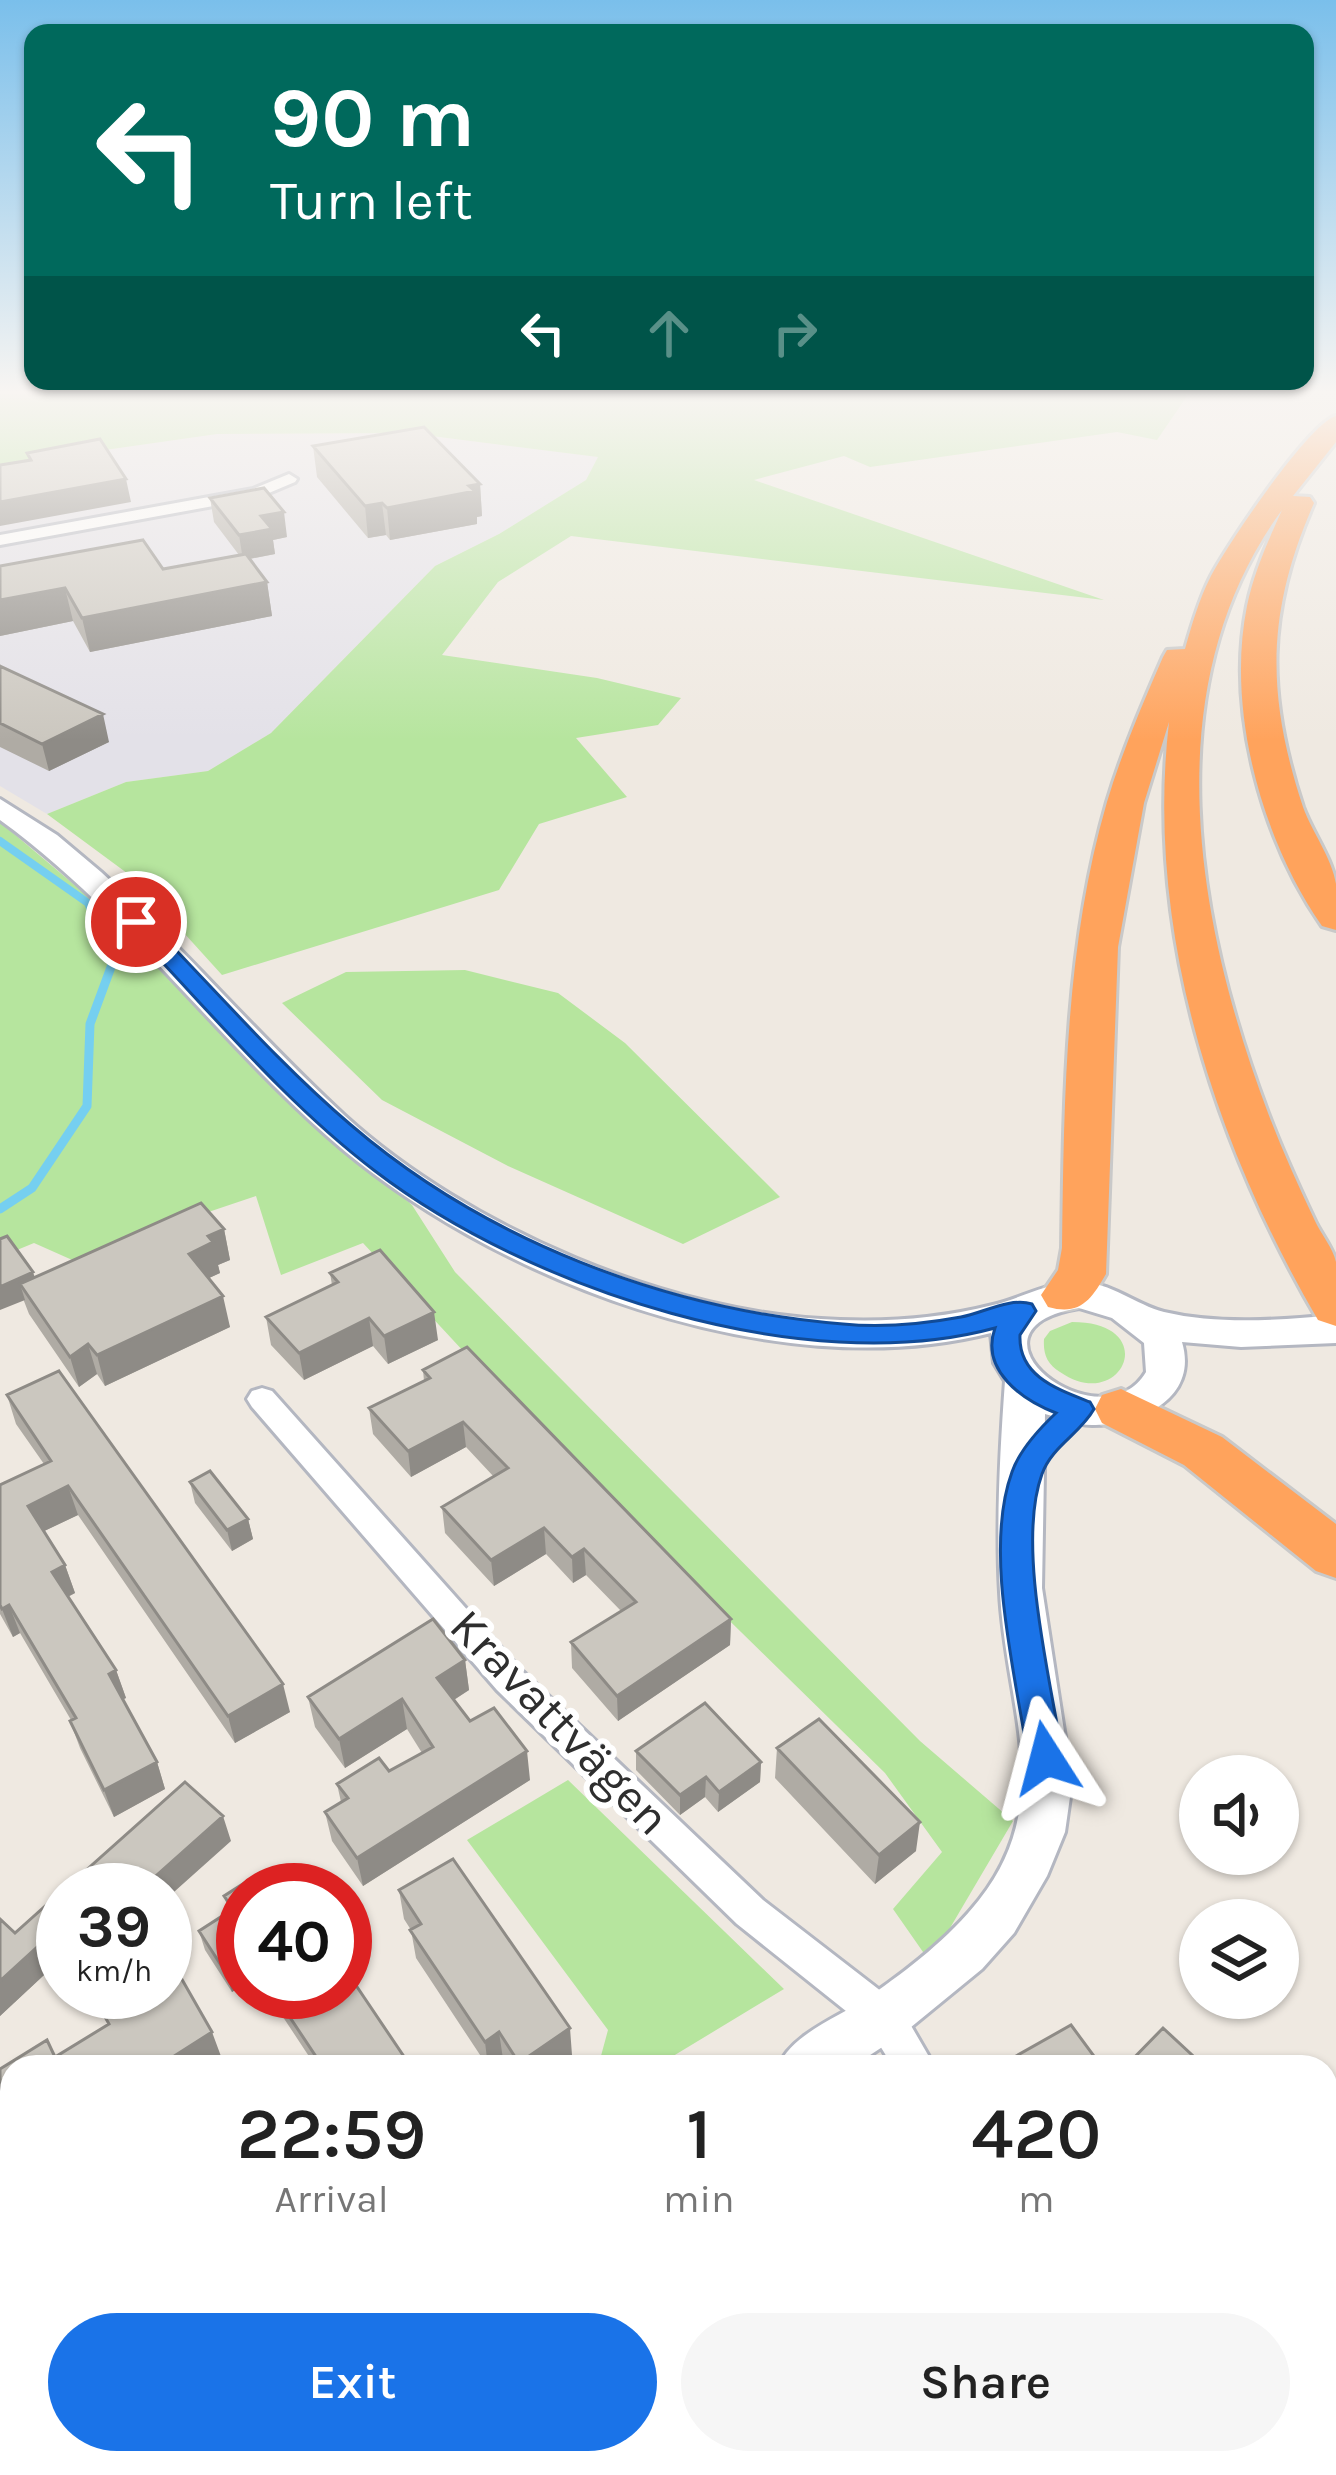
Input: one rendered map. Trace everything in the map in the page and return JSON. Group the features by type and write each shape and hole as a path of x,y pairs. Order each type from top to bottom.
{"highway":[{"path":"1066,1295 1082,1274 1086,1248 1086,1040 1097,932 1118,825 1153,712 1184,646 1269,510"},
{"path":"1293,510 1244,573 1204,700 1198,777 1210,910 1228,987 1257,1077 1336,1258"},
{"path":"1297,510 1267,578 1257,624 1257,682 1280,799 1336,918"},
{"path":"1214,603 1188,696 1179,774 1191,908 1205,988 1233,1075 1268,1165 1336,1308"},
{"path":"1121,1398 1260,1491 1336,1555"}],"main road":[{"path":"0,806 109,893 338,1127 440,1205 553,1261 622,1288 699,1310 843,1335 964,1327 1066,1295 1104,1299 1146,1322 1209,1334 1254,1336 1336,1329"},
{"path":"825,2055 885,2018 950,1966 1004,1909 1037,1849 1048,1798 1021,1595 1018,1520 1027,1472 1016,1371 1006,1333 1022,1311"},
{"path":"906,1334 953,1340 1016,1371 1048,1400 1121,1398 1166,1353 1146,1322"},
{"path":"1027,1472 1047,1439 1221,1347 1254,1336"}],"street":[{"path":"0,540 170,510"},
{"name":"Kravattvägen","path":"262,1400 509,1679 750,1912 885,2018 908,2055"}],"shaded area":[{"path":"0,510 538,510 435,566 271,733 208,771 126,782 47,814 0,786"}],"green space":[{"path":"538,510 840,510 1104,600 571,536 498,582 442,655 597,678 681,698 658,725 576,738 627,797 539,824 499,890 222,975 135,879 47,814 126,782 208,771 271,733 435,566"},
{"path":"0,822 96,903 243,1057 412,1205 455,1272 920,1741 1013,1821 930,1962 893,1909 942,1852 885,1773 554,1449 363,1243 281,1275 256,1196 152,1231 97,1271 34,1243 0,1257"},
{"path":"465,970 558,993 625,1043 780,1197 683,1244 508,1166 382,1100 282,1003 346,972"},
{"path":"1072,1322 1100,1326 1117,1336 1125,1349 1115,1375 1101,1382 1082,1382 1049,1362 1044,1339 1050,1331"},
{"path":"568,1780 784,1989 675,2055 601,2055 608,2030 467,1840"}],"building":[{"path":"219,510 284,512 261,516 272,529 239,535"},
{"path":"143,540 163,569 246,554 267,582 82,618 65,588 0,600 0,566"},
{"path":"0,666 103,714 42,744 0,723"},
{"path":"201,1203 224,1229 208,1236 213,1242 189,1254 223,1296 97,1355 88,1344 70,1357 20,1284"},
{"path":"7,1236 33,1272 0,1287 0,1239"},
{"path":"380,1250 434,1312 384,1336 369,1318 299,1353 266,1317 338,1282 330,1273"},
{"path":"467,1347 731,1619 617,1696 571,1642 636,1602 584,1549 572,1557 544,1528 491,1560 442,1507 508,1468 463,1422 408,1451 369,1408 430,1378 423,1370"},
{"path":"59,1371 283,1684 228,1716 68,1486 28,1506 65,1565 52,1572 116,1670 109,1674 157,1762 104,1790 70,1721 76,1718 9,1605 2,1609 0,1605 0,1485 51,1461 7,1395"},
{"path":"210,1471 248,1519 227,1530 190,1482"},
{"path":"433,1619 465,1660 437,1678 470,1721 494,1708 527,1751 357,1858 325,1812 348,1798 337,1784 379,1758 389,1771 433,1747 402,1699 339,1739 308,1697"},
{"path":"705,1703 761,1762 719,1792 706,1777 680,1795 636,1751"},
{"path":"819,1719 920,1822 879,1855 777,1748"},
{"path":"185,1782 223,1816 170,1863 94,1863"},
{"path":"453,1859 570,2028 531,2055 514,2055 499,2032 485,2042 410,1930 421,1924 399,1890"},
{"path":"36,1914 36,1948 0,1981 0,1919 15,1933"},
{"path":"216,1920 216,1957 199,1931"},
{"path":"192,1997 212,2032 176,2055 58,2055 109,2024 106,2019 192,2019"},
{"path":"372,2009 403,2055 315,2055 291,2019 372,2019"},
{"path":"1071,2025 1093,2055 1018,2055"},
{"path":"1163,2028 1192,2055 1137,2055"},
{"path":"47,2040 54,2055 23,2055"}],"waterway":[{"path":"0,841 88,903 113,962"},
{"path":"0,1209 32,1188 87,1106 90,1024 113,962"}],"route":[{"path":"136,922 338,1127 382,1164 440,1205 553,1261 622,1288 699,1310 843,1335 964,1327 1022,1311 1006,1333 1005,1351 1012,1368 1040,1395 1079,1409 1047,1439 1027,1472 1018,1520 1021,1595 1046,1758"}]}
